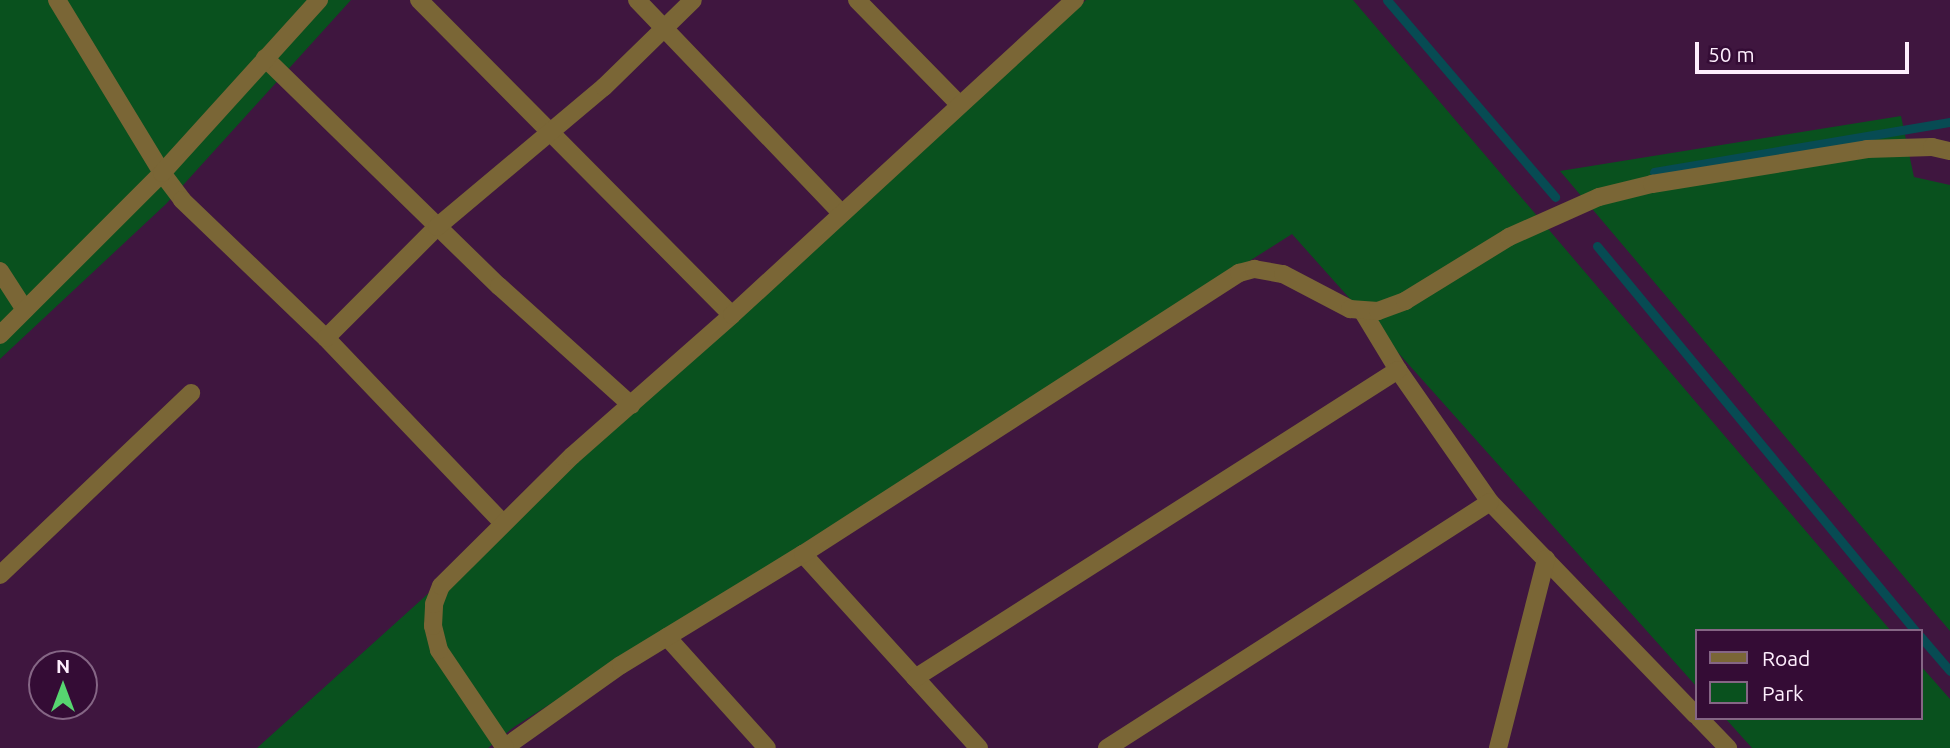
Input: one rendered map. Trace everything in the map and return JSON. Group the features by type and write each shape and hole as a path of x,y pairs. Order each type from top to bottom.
{"street":[{"path":"57,0 162,173 182,200 326,338 503,523"},
{"path":"0,335 162,173 318,0"},
{"path":"419,0 732,315"},
{"path":"637,0 841,213"},
{"path":"326,338 437,227 604,87 693,0"},
{"path":"857,0 959,104"},
{"path":"1072,1 503,523 441,586 434,604 433,626 439,650 504,748 621,665 803,554 1239,273 1254,270 1283,274 1350,309 1363,312 1392,308 1509,237 1600,197 1651,184 1867,149 1932,147 1950,151"},
{"path":"265,58 437,227 631,405"},
{"path":"0,271 26,310"},
{"path":"1363,312 1398,370 1490,502 1694,713"},
{"path":"915,678 1398,370"},
{"path":"0,575 191,393"},
{"path":"1107,748 1490,502"},
{"path":"803,554 979,748"},
{"path":"1505,744 1546,559"},
{"path":"667,638 767,748"},
{"path":"1701,720 1728,748"}],"green space":[{"path":"0,0 351,0 166,204 0,359"},
{"path":"1086,0 1353,0 1889,629 1694,629 1694,684 1292,234 514,727 488,748 257,748"},
{"path":"1901,116 1914,177 1950,185 1950,631 1560,171"},
{"path":"1922,667 1950,699 1950,748 1752,748 1727,720 1922,720"}],"waterway":[{"path":"1387,0 1555,197"},
{"path":"1654,172 1950,122"},
{"path":"1597,246 1914,629"},
{"path":"1922,638 1950,671"}]}
